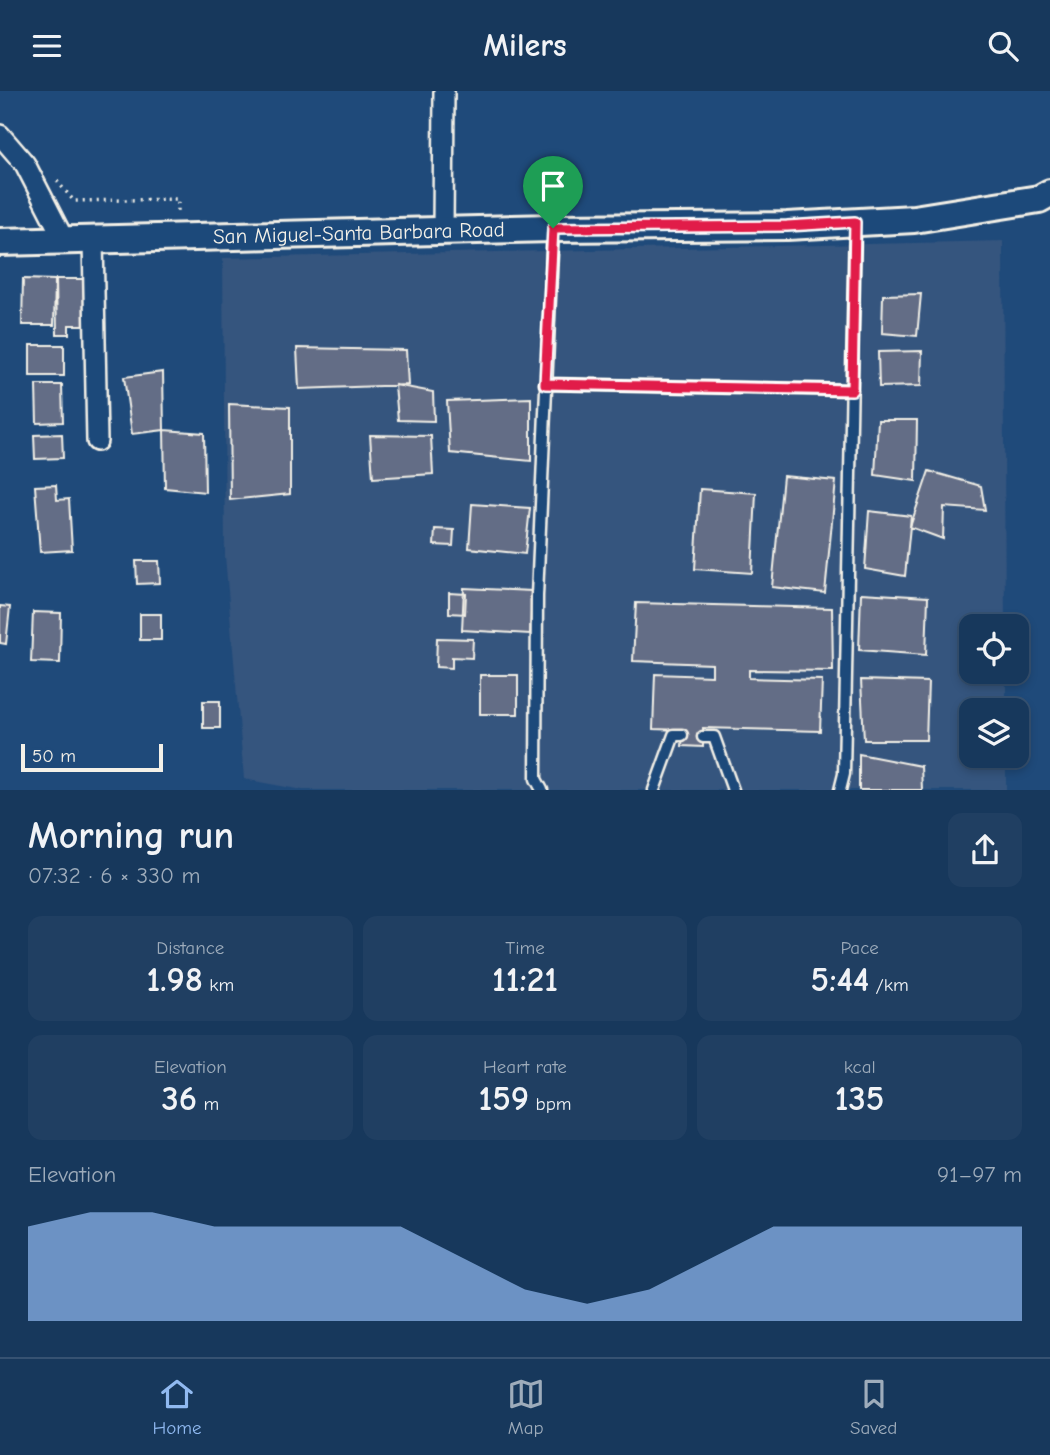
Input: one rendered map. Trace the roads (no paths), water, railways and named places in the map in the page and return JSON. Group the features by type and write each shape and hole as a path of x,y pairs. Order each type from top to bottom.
{"main road":[{"name":"San Miguel-Santa Barbara Road","path":"0,242 553,228 787,226 914,219 1039,199 1050,193"}],"street":[{"path":"443,231 444,91"},
{"path":"0,135 25,164 64,240"},
{"path":"93,240 97,441"}],"lane":[{"path":"840,790 844,774 855,222"},
{"path":"542,790 537,779 537,609 553,228"},
{"path":"545,384 852,390"},
{"path":"654,790 674,735 682,735"},
{"path":"703,737 714,737 733,790"}]}
